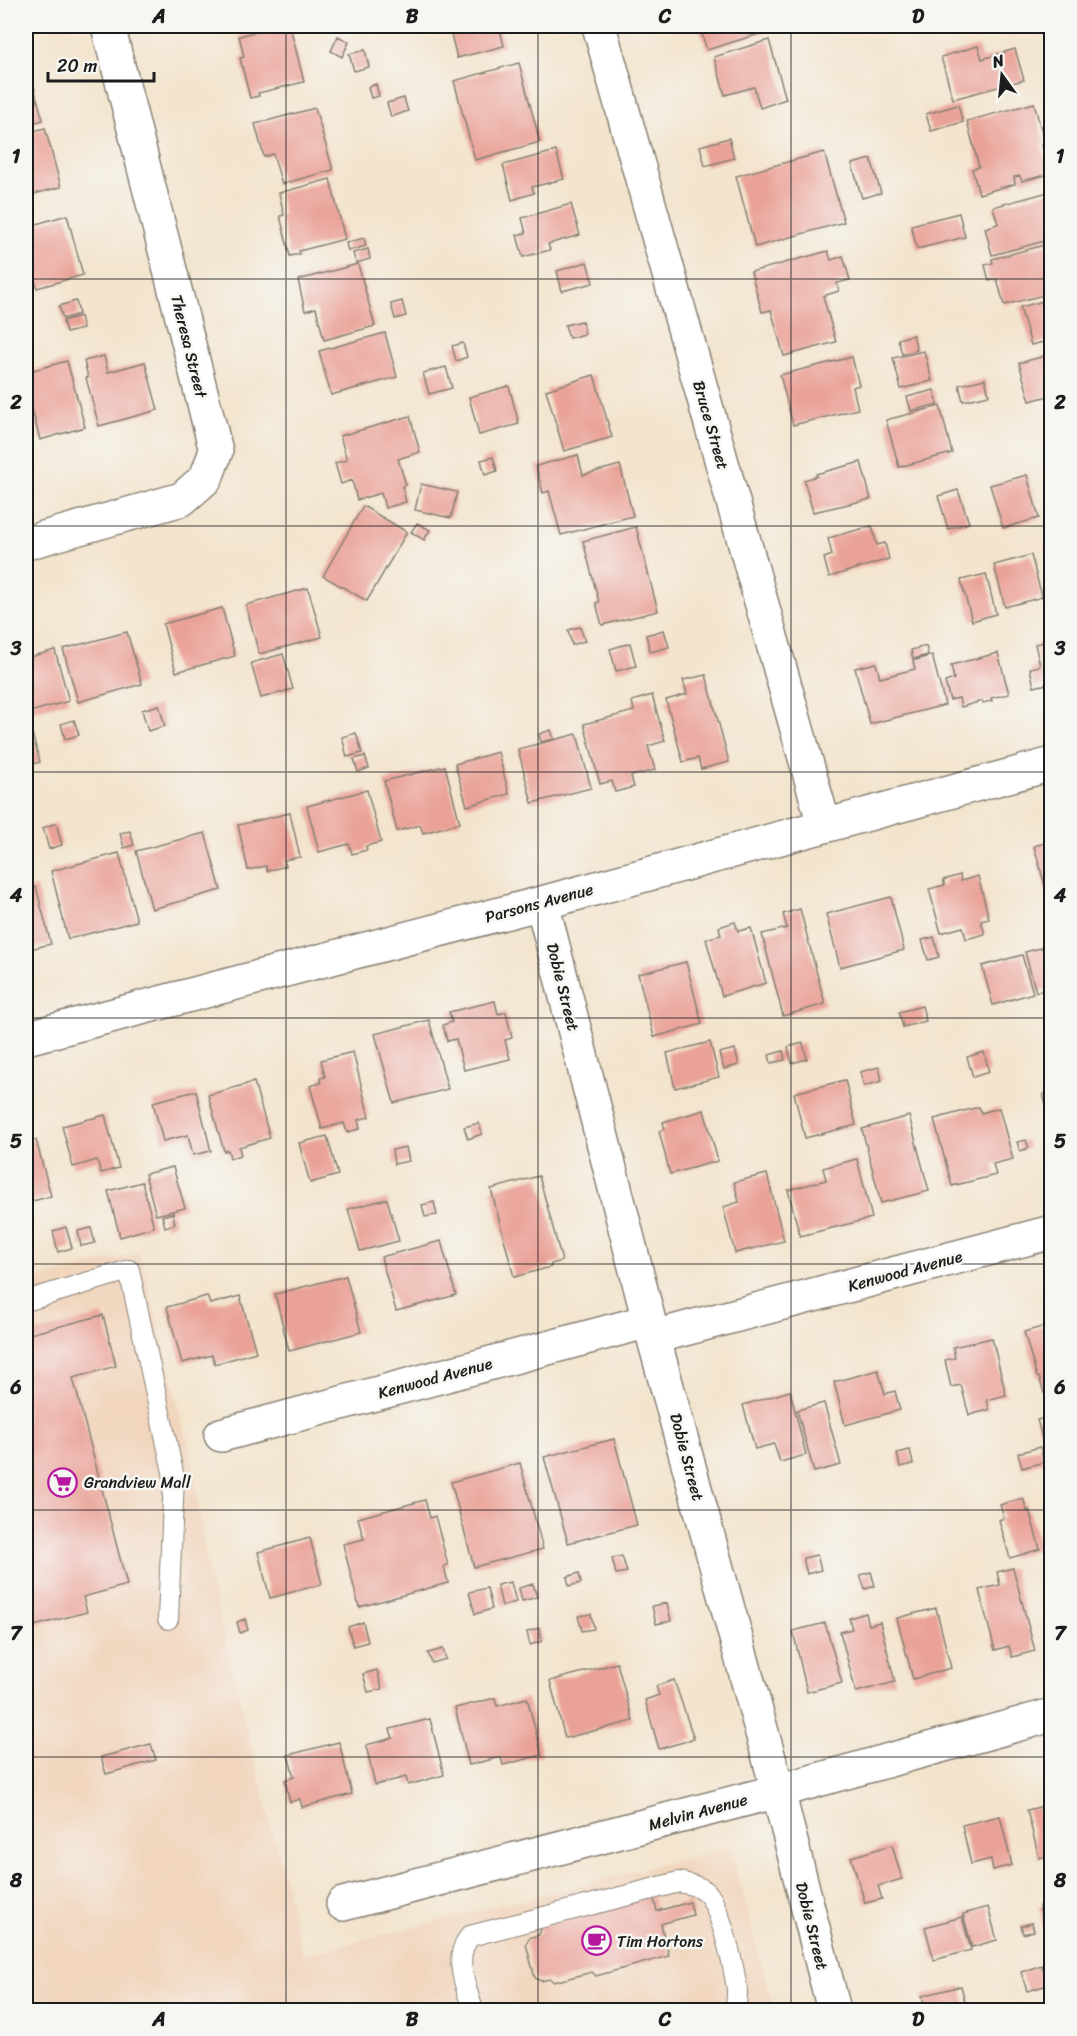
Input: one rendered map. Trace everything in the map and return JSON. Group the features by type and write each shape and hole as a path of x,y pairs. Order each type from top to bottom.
{"street":[{"name":"Theresa Street","path":"26,543 182,499 206,478 216,451 108,26"},
{"name":"Bruce Street","path":"599,26 824,825"},
{"name":"Parsons Avenue","path":"26,1038 542,903 1052,764"},
{"name":"Dobie Street","path":"542,903 651,1329 778,1791 834,2010"},
{"name":"Kenwood Avenue","path":"221,1435 1052,1232"},
{"name":"Melvin Avenue","path":"343,1904 778,1791 1052,1715"}],"lane":[{"path":"26,1301 129,1270 174,1477 168,1619"},
{"path":"473,2010 460,1957 464,1943 470,1936 679,1882 694,1885 706,1891 716,1904 736,1983 738,1999 735,2010"}],"shaded area":[{"path":"139,1252 192,1458 207,1567 303,1955 730,1847 774,2010 95,2010 26,2000 26,1282"}],"building":[{"path":"278,26 290,26 304,82 258,93 259,96 250,98 240,58 244,57 239,36"},
{"path":"296,26 313,26 298,31"},
{"path":"449,26 499,26 504,46 457,58"},
{"path":"699,26 776,26 771,27 772,30 707,50"},
{"path":"338,36 349,42 342,57 331,51"},
{"path":"769,40 786,99 760,108 754,87 725,95 714,57"},
{"path":"978,46 982,59 1015,49 1024,80 953,99 941,57"},
{"path":"365,50 369,67 354,71 349,54"},
{"path":"26,59 43,120 26,125"},
{"path":"519,63 540,142 475,160 454,81"},
{"path":"376,84 379,96 371,98 368,87"},
{"path":"404,98 408,111 391,117 387,103"},
{"path":"1034,103 1045,144 1042,145 1049,169 1045,170 1046,175 1022,181 1020,176 1014,177 1015,184 979,194 972,169 979,167 967,121"},
{"path":"958,105 963,122 931,131 926,114"},
{"path":"315,108 333,170 282,184 273,154 264,157 255,124"},
{"path":"45,128 61,187 26,196 26,133"},
{"path":"729,138 734,158 705,166 700,146"},
{"path":"556,151 564,179 532,187 534,193 512,200 503,165"},
{"path":"824,152 844,222 755,247 736,176"},
{"path":"871,159 881,193 862,198 852,164"},
{"path":"330,179 345,239 299,251 300,254 290,256 280,216 284,215 279,193"},
{"path":"1052,191 1052,239 992,255 985,228 998,224 993,207"},
{"path":"571,204 580,235 548,244 550,250 523,257 517,235 526,233 522,218"},
{"path":"959,213 965,237 917,249 911,225"},
{"path":"67,215 83,275 37,288 26,247 26,227"},
{"path":"364,238 366,246 348,251 346,243"},
{"path":"1052,243 1052,293 1004,305 997,279 989,281 985,265 993,263 992,259"},
{"path":"368,249 370,259 356,263 353,253"},
{"path":"828,251 831,260 843,256 850,280 837,283 839,291 823,296 836,342 784,356 771,310 762,312 751,272"},
{"path":"587,262 593,283 562,291 557,271"},
{"path":"358,264 375,326 324,340 316,308 305,311 298,280"},
{"path":"1052,299 1052,340 1031,345 1020,307"},
{"path":"76,301 79,314 63,319 59,306"},
{"path":"402,301 406,316 395,319 391,304"},
{"path":"80,316 83,329 66,333 63,321"},
{"path":"582,321 585,334 569,338 565,325"},
{"path":"385,333 397,377 331,395 319,351"},
{"path":"913,335 917,350 902,354 898,339"},
{"path":"463,343 467,357 456,361 452,346"},
{"path":"924,351 932,381 901,389 893,358"},
{"path":"1052,354 1052,395 1030,401 1019,363"},
{"path":"104,356 108,372 145,362 158,410 99,426 86,378 88,377 84,361"},
{"path":"852,357 859,385 853,387 858,409 793,425 780,375"},
{"path":"67,361 85,427 40,440 26,386 26,372"},
{"path":"446,367 452,388 429,394 423,373"},
{"path":"594,375 612,437 564,451 546,390"},
{"path":"985,379 989,395 963,401 959,385"},
{"path":"509,386 519,424 479,435 469,397"},
{"path":"934,390 938,404 911,411 907,397"},
{"path":"940,406 952,453 899,467 886,420"},
{"path":"410,416 420,452 398,459 406,485 402,486 406,502 385,508 381,493 357,500 352,480 341,484 335,463 347,460 340,436"},
{"path":"578,455 583,475 620,465 633,516 561,535 549,491 543,493 536,466"},
{"path":"493,457 497,471 485,475 481,460"},
{"path":"861,462 871,499 813,512 804,480 817,476 816,474"},
{"path":"1027,475 1039,518 1003,528 990,485"},
{"path":"421,484 457,492 451,518 415,510"},
{"path":"958,490 969,523 948,529 938,496"},
{"path":"363,506 407,532 367,601 323,576"},
{"path":"417,523 430,530 424,540 411,532"},
{"path":"872,526 877,545 885,543 889,559 829,577 824,558 832,555 828,538"},
{"path":"636,527 658,611 602,625 596,603 599,602 583,541"},
{"path":"1052,548 1052,564 1051,565 1046,549"},
{"path":"1031,555 1042,597 1005,607 994,565"},
{"path":"986,574 996,614 972,621 961,580"},
{"path":"308,588 322,637 259,654 246,605"},
{"path":"222,608 235,656 176,672 163,624"},
{"path":"580,627 585,641 572,645 568,630"},
{"path":"664,630 669,647 650,652 646,635"},
{"path":"127,632 142,684 78,702 63,649"},
{"path":"1052,640 1052,683 1034,687 1030,668 1040,666 1035,644"},
{"path":"630,643 636,666 616,671 610,649"},
{"path":"926,646 928,655 913,659 911,650"},
{"path":"55,650 69,701 26,713 26,658"},
{"path":"998,653 1009,694 991,698 992,701 983,703 982,701 961,707 959,698 950,700 945,682 954,679 951,665"},
{"path":"283,654 293,689 261,698 251,663"},
{"path":"932,655 945,705 870,724 855,668 876,663 880,678 915,669 913,661"},
{"path":"706,675 729,762 701,769 698,758 683,762 666,700 687,694 683,680"},
{"path":"652,695 665,741 648,746 655,770 631,776 634,787 615,792 612,781 600,784 584,724 634,711 632,701"},
{"path":"159,705 165,726 148,731 142,710"},
{"path":"74,720 79,735 65,739 61,724"},
{"path":"29,723 40,762 26,766 26,724"},
{"path":"551,730 554,739 541,742 539,734"},
{"path":"356,733 362,753 347,757 342,737"},
{"path":"577,734 591,788 532,803 518,749"},
{"path":"498,752 509,794 467,806 455,764"},
{"path":"365,756 369,768 358,772 354,759"},
{"path":"445,766 460,823 423,833 420,825 397,831 384,781"},
{"path":"367,790 381,842 366,846 367,850 352,854 349,844 319,852 307,806"},
{"path":"290,813 300,857 284,860 286,866 267,871 266,866 248,870 238,825"},
{"path":"56,823 62,845 49,849 43,828"},
{"path":"130,831 134,845 124,848 120,833"},
{"path":"205,833 221,890 152,909 136,851"},
{"path":"1052,841 1052,908 1051,908 1034,846"},
{"path":"119,853 137,921 68,939 51,871"},
{"path":"960,875 961,881 978,876 989,919 981,921 985,934 966,939 963,927 941,933 929,889 945,885 943,880"},
{"path":"36,887 51,944 26,950 26,890"},
{"path":"891,897 904,950 840,967 826,914"},
{"path":"800,909 825,1004 783,1016 762,934 787,928 783,914"},
{"path":"735,922 738,931 751,928 766,983 722,996 706,939 721,935 719,927"},
{"path":"934,937 939,957 928,960 922,940"},
{"path":"1052,945 1052,987 1036,992 1025,952"},
{"path":"1022,955 1033,993 993,1005 982,966"},
{"path":"686,962 702,1024 654,1037 638,974"},
{"path":"495,1001 498,1014 506,1012 512,1038 505,1040 510,1059 464,1070 456,1039 447,1041 443,1025 452,1022 449,1012"},
{"path":"922,1006 926,1021 903,1027 899,1012"},
{"path":"429,1020 448,1089 394,1103 375,1034"},
{"path":"710,1042 719,1077 675,1088 667,1053"},
{"path":"803,1043 807,1059 792,1063 788,1047"},
{"path":"735,1049 739,1065 724,1069 719,1053"},
{"path":"783,1051 785,1060 771,1063 769,1055"},
{"path":"353,1052 369,1117 358,1120 360,1129 347,1132 344,1123 322,1129 310,1086 321,1083 320,1078 325,1077 321,1060"},
{"path":"984,1052 989,1072 973,1077 967,1057"},
{"path":"879,1067 882,1081 864,1086 860,1072"},
{"path":"845,1080 856,1125 805,1138 794,1093"},
{"path":"254,1082 270,1138 239,1147 241,1155 230,1158 228,1150 224,1151 208,1095"},
{"path":"196,1091 211,1151 193,1155 188,1135 163,1141 153,1102"},
{"path":"1052,1092 1052,1123 1051,1123 1043,1094"},
{"path":"979,1107 981,1113 999,1108 1013,1159 993,1164 996,1175 952,1186 934,1119"},
{"path":"704,1110 718,1161 670,1174 659,1131 665,1129 663,1122"},
{"path":"105,1115 119,1168 101,1173 97,1160 73,1167 62,1126"},
{"path":"909,1116 929,1191 881,1203 862,1129"},
{"path":"479,1123 482,1134 468,1139 464,1127"},
{"path":"327,1136 338,1175 310,1183 299,1143"},
{"path":"36,1140 51,1196 26,1203 26,1143"},
{"path":"1026,1140 1029,1148 1020,1151 1017,1142"},
{"path":"406,1147 409,1161 394,1164 392,1150"},
{"path":"857,1159 872,1218 800,1236 788,1190 826,1180 823,1168"},
{"path":"173,1167 185,1208 156,1215 145,1174"},
{"path":"767,1174 784,1241 735,1253 723,1207 739,1202 734,1182"},
{"path":"539,1176 562,1261 551,1264 551,1267 514,1277 491,1189"},
{"path":"142,1182 154,1227 120,1237 108,1191"},
{"path":"387,1199 399,1241 360,1251 348,1209"},
{"path":"434,1202 437,1215 425,1217 422,1205"},
{"path":"173,1213 175,1224 165,1227 162,1216"},
{"path":"66,1227 72,1248 58,1252 53,1231"},
{"path":"91,1228 95,1243 81,1246 78,1231"},
{"path":"441,1241 456,1295 396,1311 381,1257"},
{"path":"346,1276 361,1332 289,1351 275,1294"},
{"path":"207,1296 210,1304 240,1296 256,1352 215,1364 212,1355 182,1363 167,1307"},
{"name":"Grandview Mall","path":"103,1315 116,1366 73,1378 127,1585 83,1597 87,1612 26,1628 26,1335"},
{"path":"1052,1324 1052,1390 1044,1393 1024,1332"},
{"path":"992,1338 1006,1395 987,1400 989,1410 969,1415 961,1385 951,1387 945,1360 955,1358 953,1347"},
{"path":"878,1370 885,1394 895,1391 900,1410 845,1425 834,1382"},
{"path":"790,1391 806,1455 780,1462 774,1444 755,1449 743,1405"},
{"path":"824,1403 841,1465 814,1472 797,1410"},
{"path":"1052,1416 1052,1454 1047,1455 1037,1420"},
{"path":"614,1439 637,1525 568,1543 544,1457"},
{"path":"1040,1447 1044,1462 1022,1468 1018,1453"},
{"path":"910,1450 913,1464 900,1467 897,1453"},
{"path":"520,1463 543,1549 474,1567 451,1482"},
{"path":"1023,1498 1027,1511 1029,1510 1040,1549 1010,1558 999,1520 1004,1518 1000,1505"},
{"path":"425,1500 430,1518 435,1516 448,1565 444,1566 448,1583 359,1607 343,1544 364,1539 358,1518"},
{"path":"310,1538 322,1584 270,1598 258,1552"},
{"path":"817,1555 821,1570 807,1574 803,1558"},
{"path":"622,1556 627,1572 616,1574 612,1558"},
{"path":"1013,1568 1035,1651 1012,1657 1009,1646 995,1650 979,1590 1000,1585 997,1572"},
{"path":"871,1572 875,1586 865,1589 860,1575"},
{"path":"579,1573 581,1583 569,1586 567,1577"},
{"path":"511,1582 516,1602 502,1606 497,1585"},
{"path":"533,1584 537,1597 522,1601 519,1588"},
{"path":"487,1588 492,1609 475,1614 469,1592"},
{"path":"667,1603 671,1621 656,1624 652,1606"},
{"path":"936,1608 951,1668 913,1679 897,1618"},
{"path":"866,1613 869,1625 880,1622 895,1682 856,1692 840,1632 852,1629 849,1618"},
{"path":"591,1614 594,1629 582,1631 578,1616"},
{"path":"245,1619 248,1630 240,1633 237,1622"},
{"path":"363,1622 368,1642 353,1646 348,1627"},
{"path":"825,1623 842,1683 807,1692 793,1631"},
{"path":"539,1628 542,1641 530,1645 527,1632"},
{"path":"443,1649 446,1659 432,1663 428,1653"},
{"path":"617,1663 633,1721 565,1738 550,1681"},
{"path":"377,1670 382,1689 368,1692 363,1674"},
{"path":"674,1680 694,1739 659,1749 645,1700 659,1695 656,1686"},
{"path":"495,1698 497,1706 527,1698 542,1755 503,1765 501,1757 469,1765 455,1708"},
{"path":"430,1719 444,1775 408,1785 406,1777 375,1785 366,1745 393,1738 390,1729"},
{"path":"339,1742 352,1794 302,1807 300,1799 290,1802 285,1780 294,1777 288,1755"},
{"path":"151,1744 156,1760 106,1774 101,1757"},
{"path":"1052,1804 1052,1855 1039,1858 1027,1810"},
{"path":"1000,1816 1012,1865 993,1870 991,1859 971,1864 962,1825"},
{"path":"892,1845 902,1879 878,1886 882,1899 865,1903 851,1857"},
{"name":"Tim Hortons","path":"653,1896 657,1911 690,1902 693,1915 661,1924 669,1956 596,1976 592,1972 554,1982 550,1979 541,1981 535,1978 526,1944 529,1938 539,1935 542,1926"},
{"path":"1052,1903 1052,1925 1044,1927 1039,1906"},
{"path":"988,1907 997,1940 972,1947 963,1914"},
{"path":"962,1917 971,1950 934,1960 925,1927"},
{"path":"1032,1923 1034,1931 1023,1934 1021,1926"},
{"path":"1042,1965 1048,1985 1027,1991 1021,1972"},
{"path":"961,1986 967,2010 926,2010 922,1996"}],"place":[{"name":"Grandview Mall","path":"63,1482"},
{"name":"Tim Hortons","path":"596,1941"}]}
